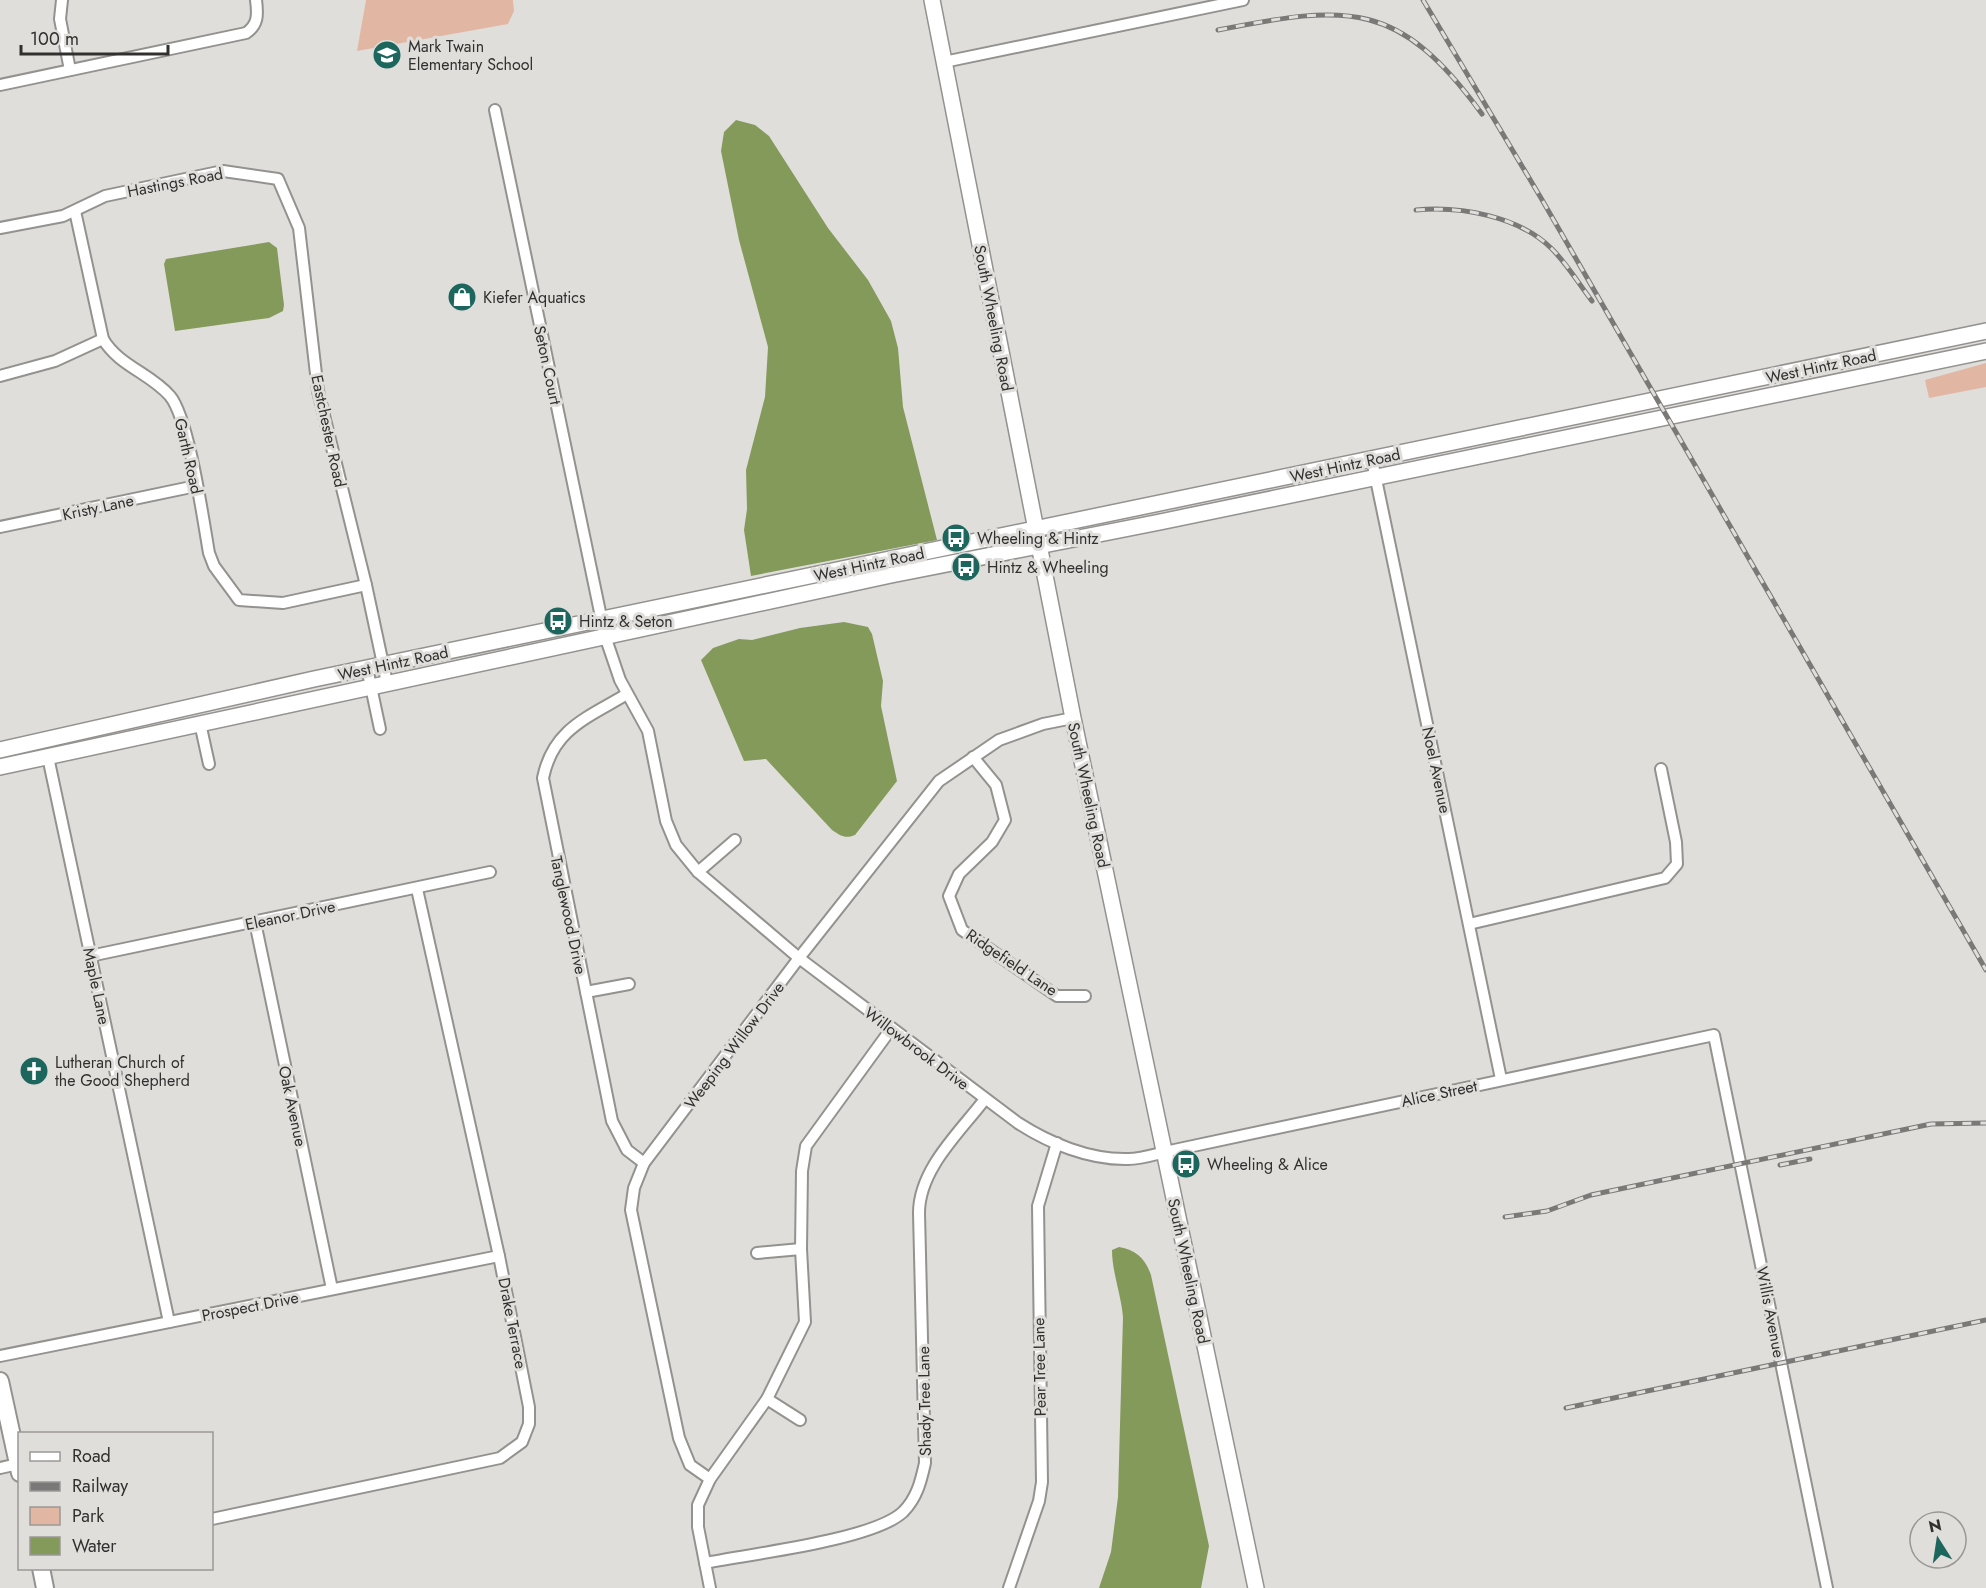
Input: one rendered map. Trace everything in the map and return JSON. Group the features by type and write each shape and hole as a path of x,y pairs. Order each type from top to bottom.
{"main road":[{"name":"South Wheeling Road","path":"932,0 1073,718 1256,1588"},
{"name":"West Hintz Road","path":"0,750 366,668 1986,332"},
{"name":"West Hintz Road","path":"0,767 370,686 1039,545 1986,351"},
{"path":"0,1381 18,1464"},
{"path":"41,1570 45,1588"}],"street":[{"path":"62,0 60,19 70,70"},
{"path":"0,85 235,37 254,28 258,18 256,0"},
{"path":"944,62 1243,0"},
{"name":"Seton Court","path":"495,110 601,620"},
{"name":"Hastings Road","path":"0,228 63,216 105,196 223,171 278,179"},
{"name":"Eastchester Road","path":"278,179 299,228 318,390 366,585 387,683"},
{"name":"Garth Road","path":"75,211 103,339 115,356 164,391 175,403 184,430 212,559 239,600 283,603 366,585"},
{"path":"0,376 46,364 103,339"},
{"name":"Noel Avenue","path":"1372,460 1501,1079"},
{"name":"Kristy Lane","path":"0,527 196,486"},
{"name":"Willowbrook Drive","path":"601,620 627,694 648,731 666,821 676,845 698,872 799,958 1018,1123 1057,1143 1094,1156 1128,1159 1165,1152"},
{"path":"366,668 380,729"},
{"name":"Tanglewood Drive","path":"627,694 563,734 550,753 543,778 585,992 616,1132 627,1150 644,1163"},
{"name":"Weeping Willow Drive","path":"711,1479 690,1465 679,1438 635,1233 631,1210 634,1188 644,1163 799,958 939,781 999,740 1042,724 1073,718"},
{"path":"200,723 209,764"},
{"name":"Maple Lane","path":"48,757 169,1322"},
{"name":"Ridgefield Lane","path":"972,757 996,785 1005,820 992,842 958,874 949,896 962,930 1057,996 1085,996"},
{"path":"1469,924 1665,878 1677,864 1676,842 1661,769"},
{"path":"698,872 735,840"},
{"name":"Eleanor Drive","path":"90,956 490,872"},
{"name":"Drake Terrace","path":"213,1519 500,1458 516,1449 526,1434 530,1415 499,1256 417,889"},
{"name":"Oak Avenue","path":"255,922 332,1289"},
{"path":"585,992 629,984"},
{"path":"710,1588 697,1517 698,1505 711,1479 767,1399 806,1322 801,1250 801,1171 806,1146 891,1029"},
{"name":"Alice Street","path":"1165,1152 1714,1035"},
{"name":"Willis Avenue","path":"1714,1035 1827,1588"},
{"name":"Shady Tree Lane","path":"705,1563 865,1532 894,1519 912,1502 919,1488 925,1463 919,1213 921,1193 928,1174 985,1099"},
{"name":"Pear Tree Lane","path":"1009,1588 1039,1501 1041,1482 1038,1215 1057,1143"},
{"path":"757,1253 801,1250"},
{"name":"Prospect Drive","path":"0,1356 499,1256"},
{"path":"767,1399 800,1420"},
{"path":"0,1468 18,1469"}],"green space":[{"path":"366,0 513,0 514,11 508,24 357,51"},
{"path":"1986,363 1986,387 1929,398 1925,380"}],"water":[{"path":"736,120 755,125 769,136 828,228 868,280 891,321 898,348 903,407 937,540 751,576 744,530 747,509 746,470 765,397 768,347 739,240 721,151 724,132"},
{"path":"269,242 277,248 283,311 269,318 175,331 164,264 166,259"},
{"path":"844,622 868,627 872,634 883,681 881,706 897,781 855,835 848,837 832,830 766,759 744,761 701,660 713,648 739,639 752,640 800,628"},
{"path":"1119,1247 1139,1256 1151,1275 1209,1546 1201,1588 1099,1588 1111,1552 1118,1497 1123,1317 1112,1250"}],"railway":[{"path":"1423,0 1541,198 1986,970"},
{"path":"1218,30 1303,16 1337,15 1368,20 1397,30 1424,49 1452,77 1482,114"},
{"path":"1416,210 1470,212 1523,228 1552,249 1592,301"},
{"path":"1505,1217 1547,1211 1591,1195 1931,1124 1986,1123"},
{"path":"1780,1165 1810,1159"},
{"path":"1566,1408 1986,1320"}],"place":[{"name":"Mark Twain Elementary School","path":"387,55"},
{"name":"Kiefer Aquatics","path":"462,297"},
{"name":"Wheeling & Hintz","path":"956,538"},
{"name":"Hintz & Wheeling","path":"966,567"},
{"name":"Hintz & Seton","path":"558,621"},
{"name":"Lutheran Church of the Good Shepherd","path":"34,1071"},
{"name":"Wheeling & Alice","path":"1186,1164"}]}
